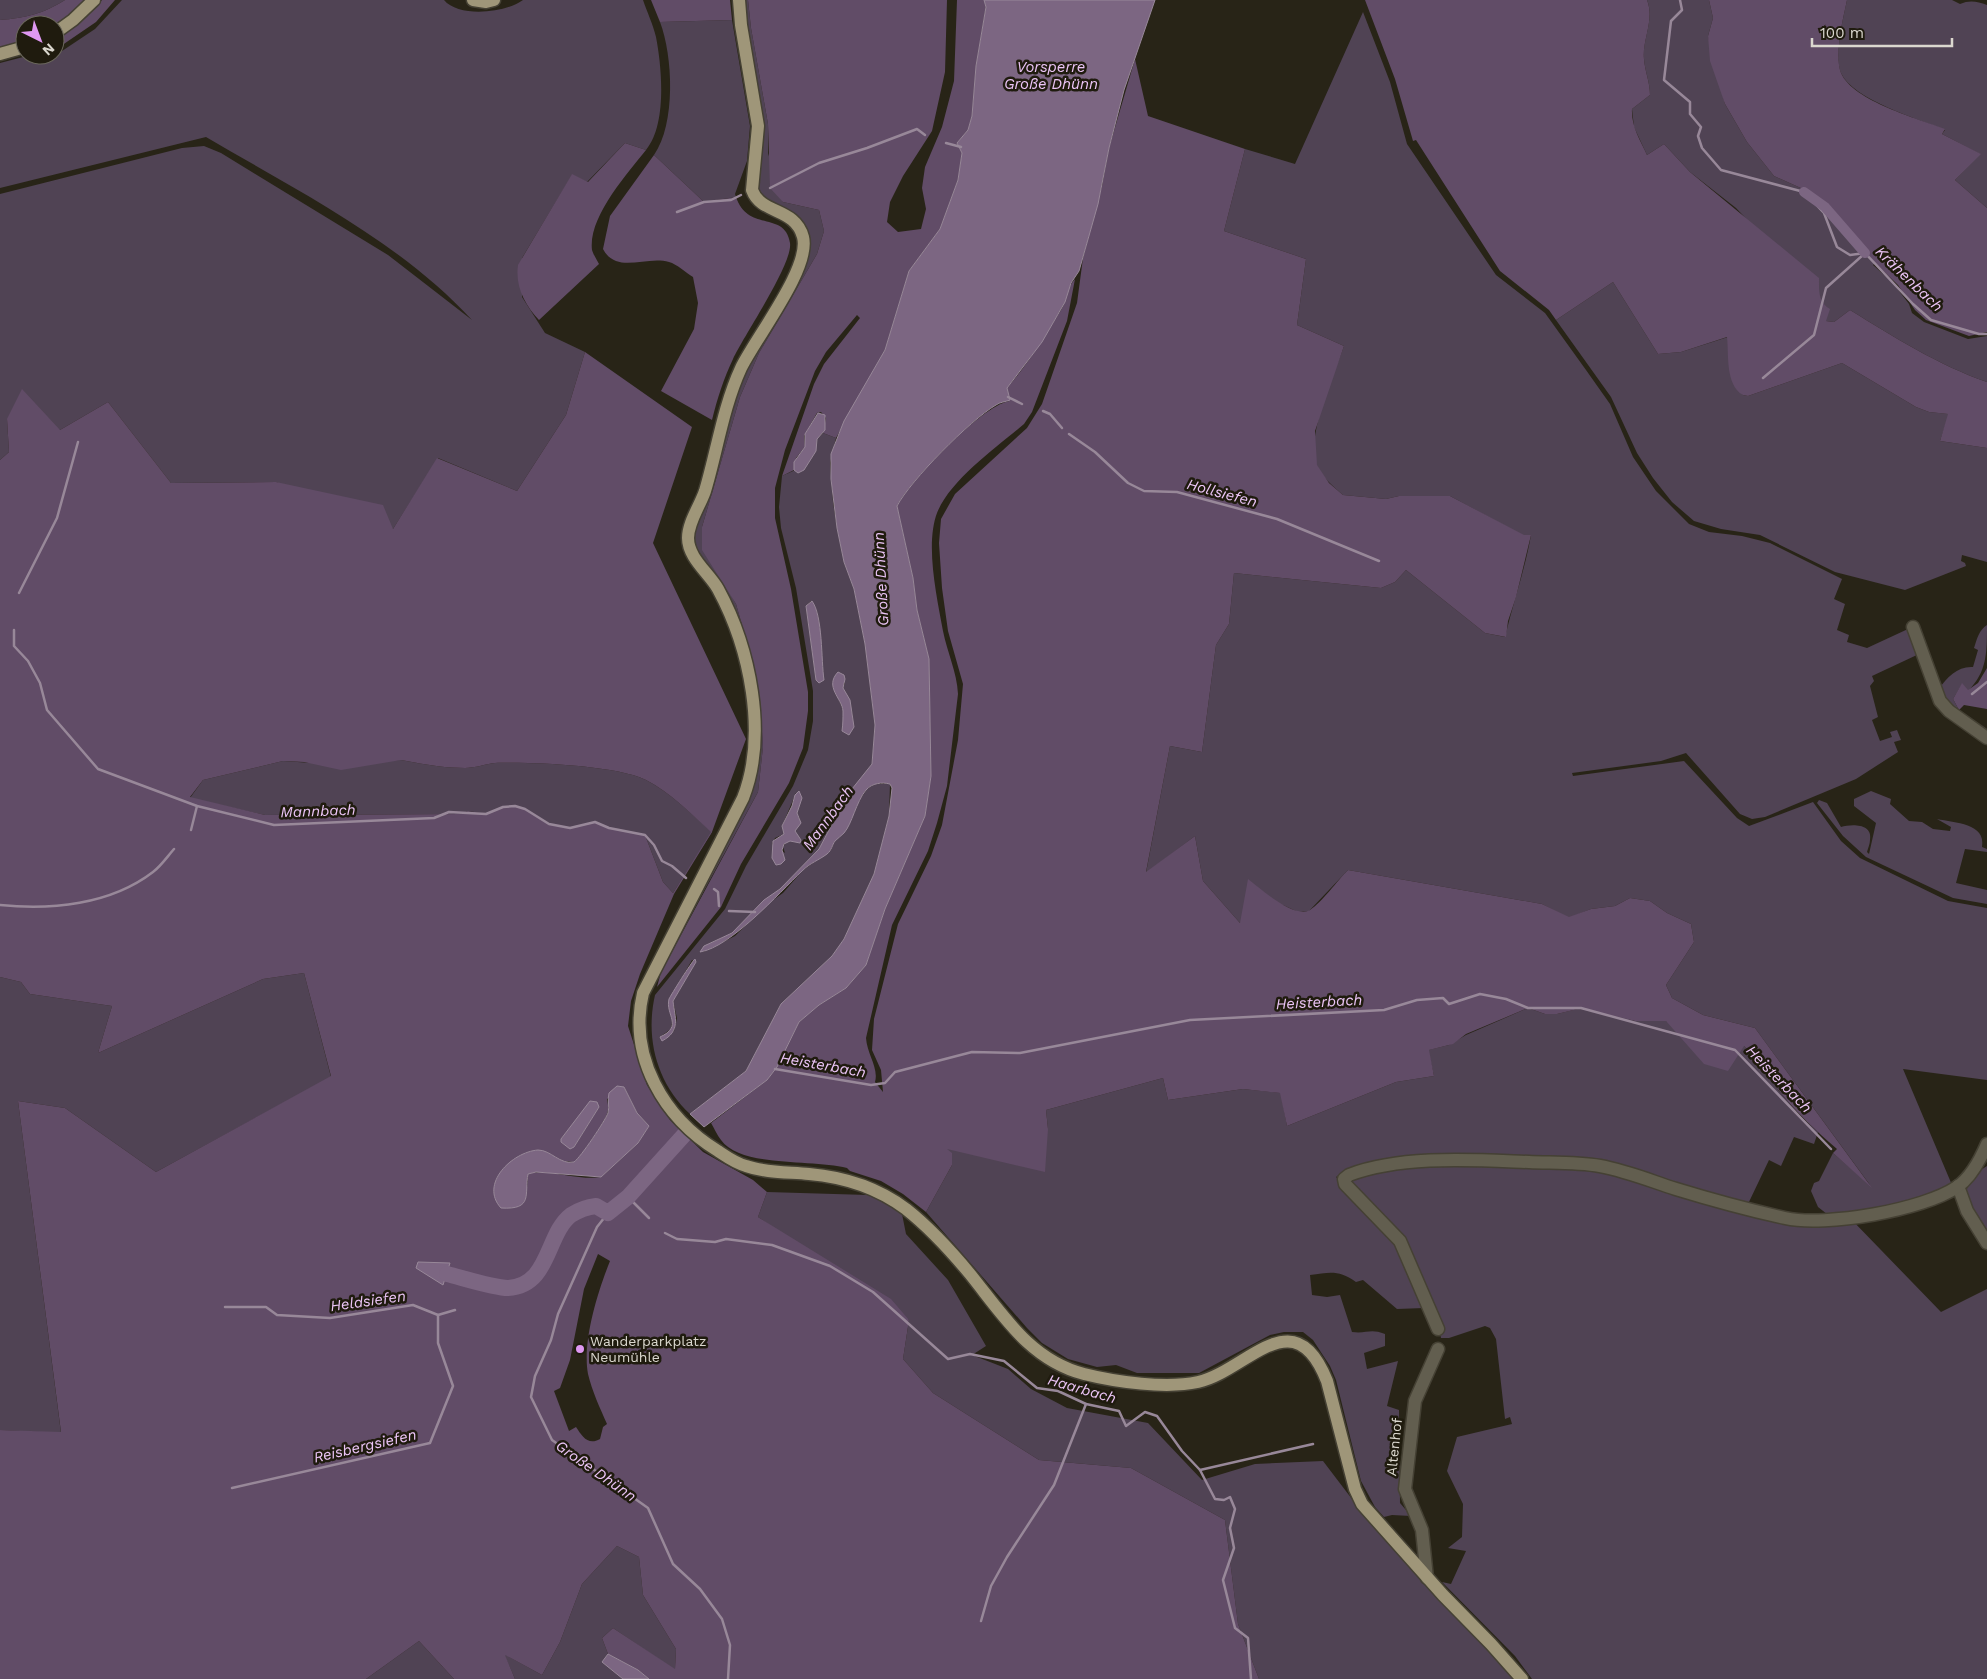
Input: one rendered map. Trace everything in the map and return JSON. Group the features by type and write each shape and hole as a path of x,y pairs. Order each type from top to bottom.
{"main road":[{"path":"65,26 94,0"},
{"path":"474,0 486,2 494,0"},
{"path":"739,0 741,25 758,118 759,137 752,190 762,203 794,220 802,235 804,248 797,270 738,376 705,491 689,530 688,540 691,551 715,584 726,605 736,632 751,699 754,749 751,772 743,798 643,993 639,1010 639,1031 651,1076 666,1103 684,1125 707,1144 737,1163 764,1170 839,1179 871,1188 897,1203 952,1252 1019,1335 1045,1356 1067,1368 1084,1374 1128,1382 1193,1383 1210,1378 1272,1343 1293,1342 1304,1347 1320,1365 1327,1381 1355,1489 1362,1504 1427,1578 1522,1679"},
{"path":"0,54 15,50"}],"street":[{"path":"1913,627 1940,701 1958,718 1987,738"},
{"path":"1438,1329 1400,1241 1346,1184 1344,1179 1349,1174 1388,1166 1454,1160 1589,1165 1629,1173 1675,1189 1787,1218 1802,1219 1861,1215 1913,1207 1958,1186 1979,1160 1987,1144"},
{"path":"1958,1186 1967,1212 1987,1243"},
{"name":"Altenhof","path":"1427,1578 1422,1530 1405,1489 1414,1408 1420,1388 1438,1349"}],"shaded area":[{"path":"0,0 65,0 49,9 34,14 15,15 15,18 0,20"},
{"path":"65,0 87,0 65,19 65,15 30,15 49,9"},
{"path":"102,0 115,0 96,22 65,43 65,32 89,14"},
{"path":"122,0 444,0 451,6 460,9 482,12 505,8 523,0 643,0 656,37 660,64 660,111 653,139 646,150 625,143 587,182 572,175 522,258 522,297 545,333 585,352 566,415 517,491 438,458 393,529 276,482 171,483 108,402 60,430 7,419 9,452 0,460 0,194 182,148 204,146 221,153 388,255 472,320 413,266 380,242 346,219 206,137 0,188 0,63 15,59 15,65 65,65 65,49 95,29"},
{"path":"651,0 730,0 732,20 660,22"},
{"path":"744,0 748,0 768,124 768,153 783,202 819,210 824,231 817,254 759,353 740,397 702,527 723,581 736,604 754,667 760,701 763,747 758,792 688,920 704,883 746,801 755,689 703,561 694,544 693,534 744,371 809,250 805,225 800,218 767,199 759,191 751,56"},
{"path":"748,0 947,0 945,72 932,131 903,176 890,202 887,222 898,232 921,229 926,209 922,188 925,167 942,127 954,81 957,0 984,0 986,6 976,66 972,116 968,130 957,143 962,153 958,180 940,229 909,271 885,350 836,438 823,433 826,418 821,412 817,413 804,436 805,447 796,458 794,470 782,476 814,384 824,364 860,318 857,315 826,352 815,371 785,450 775,488 775,518 791,589 808,692 808,711 803,748 789,783 741,864 721,907 657,987 661,972 758,792 763,747 760,701 754,667 736,604 702,550 702,527 740,397 759,353 817,254 824,231 819,210 783,202 770,188 768,124"},
{"path":"1365,0 1647,0 1650,15 1644,59 1650,95 1632,109 1632,115 1634,127 1647,155 1664,144 1690,172 1819,278 1821,300 1830,309 1826,321 1834,322 1850,310 1934,359 1987,382 1987,448 1940,441 1948,414 1929,412 1916,407 1842,363 1748,396 1743,395 1733,384 1731,377 1727,337 1681,352 1658,354 1613,282 1556,320 1549,310 1500,271 1416,140 1413,141 1395,79"},
{"path":"1647,0 1709,0 1713,18 1708,36 1725,104 1747,142 1774,176 1803,189 1820,200 1875,263 1873,265 1893,283 1909,304 1912,313 1924,322 1968,339 1987,336 1987,382 1934,359 1850,310 1834,322 1826,321 1818,294 1736,208 1690,172 1664,144 1647,155 1634,127 1632,109 1650,95 1644,59 1650,15"},
{"path":"1709,0 1847,0 1838,57 1841,73 1848,83 1859,92 1888,108 1945,129 1942,134 1981,154 1955,180 1987,208 1987,332 1969,336 1926,320 1915,310 1898,285 1875,263 1820,200 1803,189 1774,176 1747,142 1725,104 1710,61 1708,36 1713,18"},
{"path":"1847,0 1952,0 1960,4 1973,2 1987,5 1987,208 1955,180 1980,154 1942,134 1945,130 1872,100 1848,83 1841,73 1838,57 1841,27"},
{"path":"1363,12 1390,82 1407,144 1496,275 1545,313 1586,370 1610,404 1633,457 1656,491 1689,524 1709,532 1742,536 1770,543 1842,579 1834,599 1845,604 1837,630 1849,635 1847,642 1867,648 1908,629 1919,654 1872,676 1874,681 1870,686 1878,717 1872,720 1880,741 1892,737 1890,732 1897,730 1901,740 1894,742 1898,752 1856,779 1765,817 1752,819 1740,814 1686,753 1661,761 1572,773 1573,776 1684,761 1737,818 1749,826 1813,802 1841,841 1860,858 1948,901 1987,908 1987,1080 1903,1069 1952,1185 1886,1210 1827,1214 1818,1207 1811,1191 1814,1183 1819,1181 1833,1153 1870,1185 1755,1028 1703,1015 1672,998 1666,985 1694,942 1691,924 1667,913 1650,901 1630,898 1615,906 1591,909 1569,918 1542,904 1348,870 1309,911 1298,912 1283,905 1240,923 1203,881 1195,836 1146,873 1170,746 1202,752 1216,645 1229,624 1234,573 1381,588 1395,582 1406,570 1485,633 1505,637 1526,561 1531,535 1524,536 1450,496 1399,496 1386,499 1343,495 1325,478 1317,466 1314,454 1315,439 1322,406 1344,346 1297,325 1306,259 1224,231 1245,149 1295,164"},
{"path":"15,18 15,44 0,49 0,20"},
{"path":"732,20 750,126 747,161 735,194 736,197 704,202 654,155 666,126 670,90 668,53 660,22"},
{"path":"1135,59 1148,116 1245,149 1224,231 1306,259 1297,325 1344,346 1315,431 1317,465 1329,483 1343,495 1386,499 1399,496 1450,496 1524,535 1531,535 1516,597 1508,621 1506,637 1485,633 1406,570 1395,582 1381,588 1234,573 1229,624 1216,645 1202,752 1170,746 1146,872 1195,836 1203,881 1240,923 1248,879 1278,902 1303,912 1315,906 1348,870 1542,904 1569,917 1591,909 1615,906 1630,898 1650,901 1667,913 1691,924 1694,942 1666,985 1672,998 1703,1015 1755,1028 1872,1188 1833,1153 1837,1149 1793,1107 1744,1046 1728,1071 1704,1064 1666,1021 1635,1021 1582,1008 1557,1014 1545,1014 1528,1008 1466,1034 1453,1044 1429,1050 1434,1076 1396,1082 1287,1126 1280,1093 1243,1089 1168,1100 1163,1078 1046,1110 1048,1129 1045,1172 947,1149 952,1153 952,1165 926,1212 903,1194 881,1181 850,1171 847,1168 833,1165 761,1159 744,1155 731,1149 718,1136 711,1123 767,1080 777,1067 799,1022 819,1005 846,988 866,965 885,909 925,816 931,776 929,659 917,610 913,578 897,506 916,479 947,446 981,416 996,406 1009,401 1007,388 1029,360 1061,310 1070,286 1075,279 1067,321 1032,412 1024,424 963,476 952,488 937,513 932,540 933,572 943,631 956,678 958,694 947,786 928,851 892,925 866,1038 874,1066 875,1082 883,1092 881,1070 872,1050 874,1019 898,924 931,856 942,825 958,740 963,684 948,631 942,588 939,543 941,519 955,494 1027,428 1042,404 1077,303 1083,258 1102,186 1109,148"},
{"path":"625,143 646,150 610,197 596,224 592,237 592,250 599,264 539,320 529,308 522,295 518,281 518,265 572,174 588,182"},
{"path":"654,155 704,202 736,197 742,208 749,215 781,227 787,233 790,243 784,267 730,366 712,420 661,391 694,329 698,303 693,277 672,263 660,260 633,263 616,261 609,257 603,249 610,216"},
{"path":"1613,282 1658,354 1681,352 1728,337 1731,376 1743,395 1748,396 1842,363 1916,407 1929,412 1949,414 1940,441 1987,448 1987,562 1962,555 1961,561 1966,566 1905,590 1835,572 1760,535 1721,529 1694,521 1672,502 1653,478 1637,453 1611,397 1556,320"},
{"path":"585,352 692,427 653,543 746,739 712,832 674,894 640,974 631,1001 628,1026 647,1085 670,1120 703,1152 753,1180 767,1192 758,1217 891,1299 909,1320 903,1359 933,1393 1039,1460 1131,1468 1225,1520 1238,1624 1259,1679 649,1679 638,1670 608,1654 602,1638 613,1628 675,1669 676,1649 643,1595 639,1557 617,1546 582,1584 560,1642 542,1675 505,1655 515,1679 454,1679 419,1641 366,1679 0,1679 0,1430 61,1432 18,1101 65,1108 156,1172 331,1076 304,973 263,979 98,1053 112,1006 30,994 21,982 0,977 0,460 9,452 7,419 22,389 60,430 108,402 171,483 276,482 383,505 393,529 437,458 517,491 566,415","holes":["401,760 457,768 495,763 529,763 614,771 632,775 655,785 680,804 711,832 673,893 663,882 645,835 609,828 595,822 570,828 549,824 525,809 515,806 503,807 486,814 468,811 461,814 265,815 190,797 203,780 283,761 304,762 341,770","624,1087 637,1113 649,1126 638,1143 601,1177 593,1178 544,1172 528,1174 527,1188 525,1153 546,1152 562,1161 574,1162 587,1147 605,1118 608,1110 607,1099","599,1107 574,1147 561,1139 572,1125","598,1254 610,1261 596,1301 587,1347 588,1374 607,1424 603,1427 600,1439 596,1441 586,1439 576,1427 569,1431 554,1391 560,1388 570,1360 584,1289"]},
{"path":"823,433 836,438 830,463 833,502 844,562 854,589 865,644 875,725 872,764 844,801 819,849 780,889 764,901 732,933 708,944 703,952 735,936 766,905 783,893 803,870 831,850 835,840 845,831 855,807 867,789 874,784 890,784 889,816 874,874 844,939 832,956 781,1004 746,1071 690,1114 669,1089 656,1059 652,1028 652,1011 655,995 725,909 746,866 793,786 808,750 813,721 813,691 796,588 781,528 779,507 782,476 800,468 810,460 814,455 817,439","holes":["811,601 819,618 820,651 816,680 806,606","838,672 845,683 843,688 853,719 844,723 843,710 833,685","796,793 797,813 800,819 794,831 801,840 787,841 783,847 785,853 772,844 775,838 784,834 782,826","692,960 696,962 673,1001 677,1018 674,1031 660,1037 671,1029 673,1016 670,998"]},
{"path":"1987,625 1985,661 1974,684 1968,691 1962,684 1953,699 1959,710 1957,713 1939,689 1953,673 1962,668 1973,667 1978,650 1974,648 1976,641 1980,632"},
{"path":"1987,668 1987,709 1964,705 1959,710 1953,699 1962,683 1968,690 1978,683"},
{"path":"401,760 457,768 495,763 550,764 594,768 632,775 655,785 712,832 673,893 663,882 645,835 609,828 595,822 570,828 549,824 525,809 503,807 486,814 468,811 461,814 265,815 190,798 203,780 283,761 312,763"},
{"path":"1871,791 1891,799 1890,804 1909,821 1922,822 1933,829 1950,831 1951,827 1937,819 1960,823 1979,833 1982,839 1982,847 1987,849 1987,852 1965,849 1956,883 1987,890 1987,904 1953,898 1866,857 1843,836 1817,803 1819,800 1827,803 1841,827 1855,825 1868,830 1870,840 1867,852 1869,854 1876,823 1854,806 1854,799"},
{"path":"304,973 331,1077 156,1172 65,1108 18,1101 61,1433 0,1430 0,977 21,982 30,994 112,1006 98,1053 263,979"},
{"path":"1528,1008 1545,1014 1557,1014 1581,1008 1594,1009 1635,1021 1666,1021 1744,1046 1759,1060 1778,1090 1802,1118 1818,1132 1814,1144 1794,1137 1781,1166 1769,1160 1748,1204 1638,1173 1500,1158 1343,1173 1336,1177 1395,1236 1424,1308 1397,1309 1363,1280 1356,1282 1345,1275 1334,1273 1310,1275 1312,1295 1327,1297 1340,1295 1352,1332 1376,1331 1385,1334 1385,1346 1364,1353 1367,1369 1398,1361 1387,1406 1399,1410 1400,1503 1411,1516 1392,1515 1384,1517 1375,1507 1361,1481 1336,1380 1330,1366 1313,1340 1303,1332 1284,1332 1270,1335 1199,1373 1137,1373 1116,1365 1097,1367 1068,1359 1042,1343 1027,1328 926,1212 952,1165 945,1148 1048,1129 1046,1110 1163,1078 1168,1100 1243,1089 1281,1093 1287,1126 1396,1082 1434,1076 1428,1050 1449,1045 1466,1035"},
{"path":"1410,1165 1588,1167 1760,1213 1850,1218 1941,1312 1987,1289 1987,1679 1532,1679 1515,1656 1442,1582 1451,1584 1466,1551 1448,1548 1462,1537 1463,1504 1447,1471 1457,1437 1512,1424 1510,1417 1505,1419 1496,1339 1490,1328 1485,1326 1449,1338 1441,1338 1435,1316 1416,1274 1404,1254 1349,1179"},
{"path":"1987,1166 1987,1235 1970,1207 1967,1190 1976,1174"},
{"path":"767,1192 868,1195 901,1209 906,1234 948,1280 986,1346 972,1355 1008,1369 1031,1389 1067,1408 1148,1423 1202,1480 1255,1464 1323,1461 1371,1524 1517,1679 1259,1679 1238,1624 1225,1520 1131,1468 1039,1460 933,1393 903,1359 909,1320 758,1217"},
{"path":"617,1546 639,1557 643,1595 676,1649 675,1670 613,1628 602,1638 608,1654 603,1662 623,1679 515,1679 504,1654 542,1675 560,1642 582,1584"},
{"path":"419,1641 454,1679 366,1679"}],"water":[{"name":"Vorsperre Große Dhünn","path":"984,0 1155,0 1124,90 1109,148 1098,204 1079,271 1071,283 1065,302 1042,342 1007,388 1010,400 998,404 985,413 957,437 927,467 897,506 913,578 917,610 929,659 931,776 925,816 885,909 866,965 846,988 819,1005 799,1022 777,1067 767,1080 704,1127 690,1114 746,1071 781,1004 832,956 844,939 874,874 889,816 892,788 890,784 874,784 866,790 847,829 835,841 829,852 805,868 740,930 712,948 700,952 704,946 732,933 764,900 780,889 819,849 848,794 872,764 875,725 865,644 854,589 844,562 837,528 831,479 831,454 844,421 885,350 909,271 940,229 958,180 962,153 957,143 968,130 972,116 976,66 986,7"},
{"path":"818,413 825,415 825,430 817,439 816,451 804,470 798,473 794,470 794,462 805,447 805,434"},
{"path":"812,601 816,608 821,639 824,680 819,683 816,680 806,606"},
{"path":"838,672 844,675 843,688 850,700 854,727 849,735 842,731 842,706 833,688 834,677"},
{"path":"799,791 802,798 797,813 801,823 795,831 801,840 800,843 790,841 784,844 782,850 785,860 781,864 776,865 772,858 773,841 784,834 782,826 795,795"},
{"path":"695,959 696,962 673,1001 675,1024 672,1033 662,1041 660,1037 671,1029 672,1024 668,1005 669,999"},
{"path":"617,1086 624,1087 637,1113 649,1126 638,1143 601,1177 536,1172 528,1174 523,1203 511,1208 501,1208 495,1199 494,1189 496,1180 509,1163 528,1152 538,1150 547,1152 560,1160 574,1162 598,1131 606,1117 609,1110 609,1093"},
{"path":"590,1101 597,1102 599,1107 574,1147 570,1149 561,1142 561,1139"},
{"path":"418,1262 450,1263 443,1285 416,1268"},
{"path":"608,1654 638,1670 649,1679 623,1679 602,1662"}],"waterway":[{"name":"Krähenbach","path":"1680,0 1682,10 1671,21 1664,80 1690,102 1690,114 1701,127 1698,136 1702,148 1721,170 1804,192 1824,213 1837,247 1850,255 1865,253 1913,304 1931,320 1979,334 1987,334"},
{"path":"770,188 819,163 867,148 917,129 925,135"},
{"path":"946,143 961,147"},
{"path":"1804,192 1825,207 1865,253"},
{"path":"677,212 704,202 731,200 741,195"},
{"path":"1763,378 1814,335 1826,288 1864,254"},
{"name":"Hollsiefen","path":"1008,397 1022,404"},
{"name":"Hollsiefen","path":"1043,411 1050,414 1062,428"},
{"name":"Hollsiefen","path":"1069,434 1095,452 1128,483 1144,491 1177,492 1277,519 1379,561"},
{"path":"19,593 57,518 78,442"},
{"name":"Mannbach","path":"14,630 14,646 28,661 40,683 47,710 98,769 197,806 274,825 434,818 449,812 486,814 503,807 515,806 525,809 549,824 570,828 595,822 609,828 645,835 654,845 662,861 672,866 686,878"},
{"path":"1972,694 1987,682"},
{"path":"191,830 197,806"},
{"path":"0,905 39,907 80,903 118,892 156,870 174,849"},
{"name":"Mannbach","path":"714,889 718,892 719,906"},
{"name":"Mannbach","path":"729,911 755,912"},
{"name":"Heisterbach","path":"775,1069 871,1085 885,1083 895,1072 972,1052 1020,1053 1190,1020 1384,1010 1417,1000 1443,998 1449,1004 1480,994 1506,999 1528,1008 1581,1008 1735,1050 1831,1149"},
{"path":"447,1274 502,1288 522,1285 540,1269 557,1234 571,1215 583,1209 596,1206 608,1213 628,1197 684,1135"},
{"name":"Haarbach","path":"628,1197 649,1218"},
{"name":"Große Dhünn","path":"608,1213 597,1227 558,1314 551,1340 535,1376 531,1397 552,1440 648,1508 673,1564 700,1589 722,1619 730,1645 728,1679"},
{"name":"Haarbach","path":"665,1233 677,1239 715,1242 726,1239 772,1245 830,1266 873,1292 948,1359 970,1354 1004,1361 1037,1388 1058,1391 1086,1404 1119,1411 1126,1426 1145,1412 1157,1416 1182,1451 1200,1470 1215,1499 1224,1500 1230,1497 1235,1509 1230,1528 1234,1548 1223,1580 1235,1628 1248,1638 1251,1679"},
{"name":"Heldsiefen","path":"225,1307 266,1307 277,1315 330,1318 413,1305 438,1315 455,1310"},
{"name":"Reisbergsiefen","path":"232,1488 430,1443 453,1386 438,1343 438,1315"},
{"path":"981,1621 991,1586 1007,1557 1054,1485 1086,1404"},
{"path":"1200,1470 1313,1444"}],"place":[{"name":"Wanderparkplatz Neumühle","path":"580,1349"}]}
